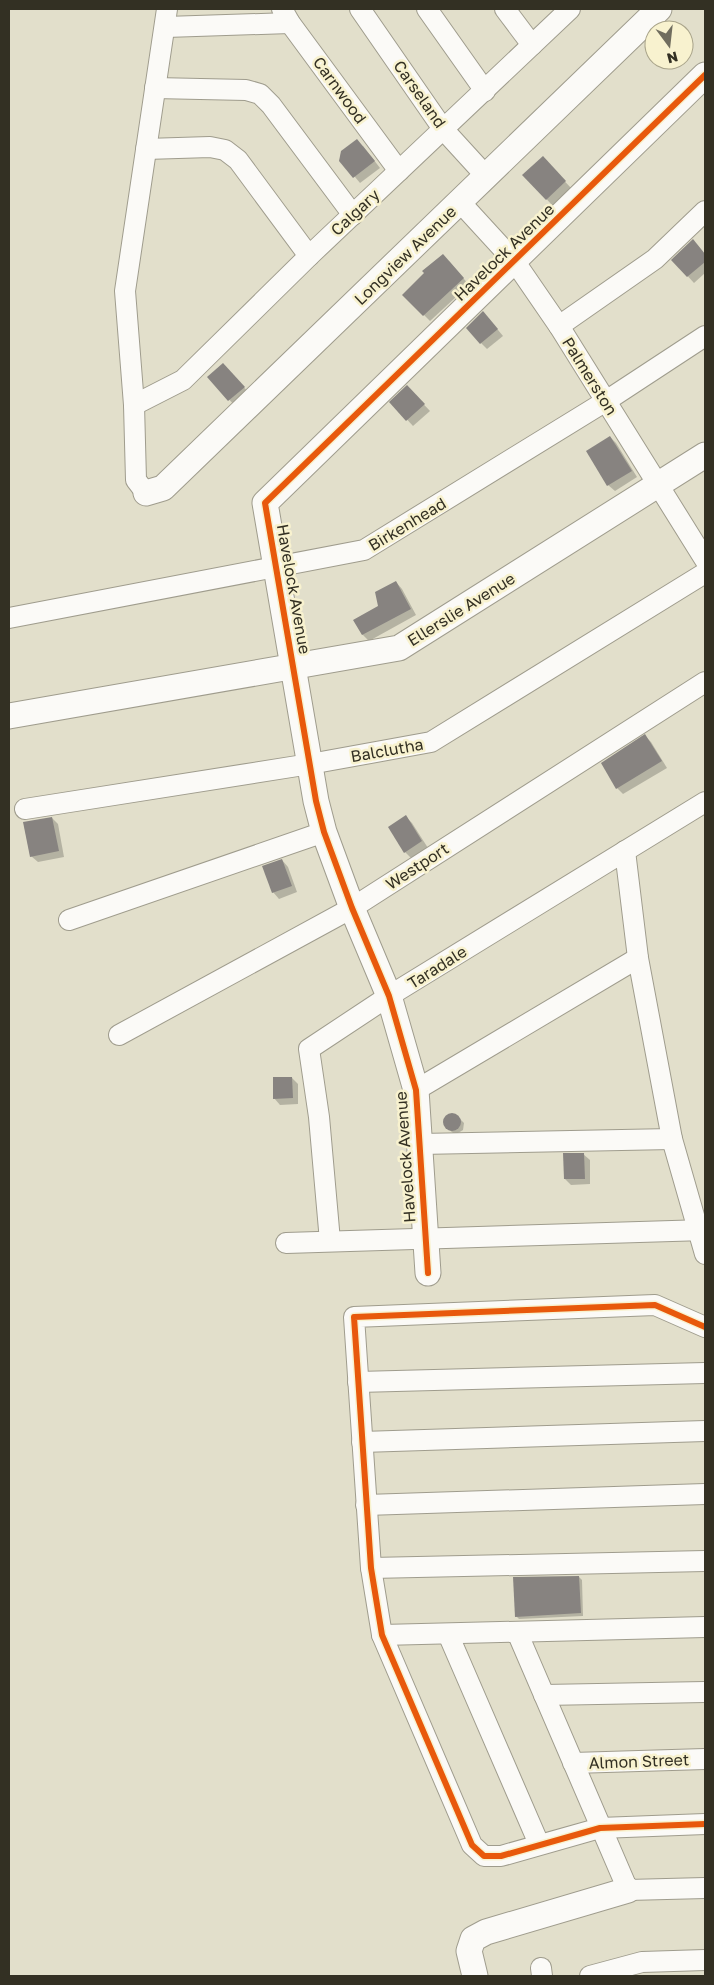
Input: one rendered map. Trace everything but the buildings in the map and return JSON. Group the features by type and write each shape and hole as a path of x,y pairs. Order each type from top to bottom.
{"street":[{"name":"Carseland","path":"360,9 443,129 485,175"},
{"path":"427,9 485,91"},
{"path":"505,9 532,45"},
{"name":"Calgary","path":"134,405 183,380 309,256 570,9"},
{"name":"Longview Avenue","path":"146,493 163,488 659,9"},
{"path":"146,493 136,480 134,405 125,291 167,18 286,16"},
{"name":"Carnwood","path":"286,16 399,171"},
{"name":"Havelock Avenue","path":"428,1273 424,1238 416,1090 389,996 352,908 324,832 316,801 265,503 396,374 515,262 705,75"},
{"path":"155,88 246,90 260,94 271,105 353,215"},
{"path":"146,149 210,147 225,150 238,160 309,256"},
{"name":"Palmerston","path":"460,202 515,262 559,326 705,560"},
{"path":"559,326 655,259 705,211"},
{"name":"Birkenhead","path":"9,618 364,550 606,401 705,336"},
{"name":"Ellerslie Avenue","path":"9,716 398,648 705,455"},
{"name":"Balclutha","path":"24,809 310,764 431,742 705,573"},
{"name":"Westport","path":"119,1035 352,908 705,682"},
{"name":"Taradale","path":"330,1241 319,1117 309,1049 389,996 705,802"},
{"path":"69,920 324,832"},
{"path":"625,851 638,958 672,1139 701,1230 705,1254"},
{"path":"416,1090 638,958"},
{"path":"420,1144 672,1139"},
{"path":"286,1243 701,1230"},
{"path":"705,1328 655,1305 354,1317 371,1568 382,1635 472,1845 484,1856 501,1856 600,1828 705,1824"},
{"path":"358,1382 705,1373"},
{"path":"362,1442 705,1431"},
{"path":"366,1504 705,1494"},
{"path":"371,1568 705,1560"},
{"path":"382,1635 705,1627"},
{"path":"517,1632 628,1890"},
{"path":"448,1634 539,1844"},
{"path":"544,1695 705,1692"},
{"name":"Almon Street","path":"573,1763 705,1759"},
{"path":"475,1976 469,1951 474,1939 486,1932 628,1890 705,1888"},
{"path":"590,1976 642,1962 705,1960"}],"cycle path":[{"path":"428,1273 416,1090 389,996 352,908 324,832 316,801 265,503 705,75"},
{"path":"705,1327 655,1305 354,1317 371,1568 382,1635 472,1845 484,1856 501,1856 600,1828 705,1824"}]}
